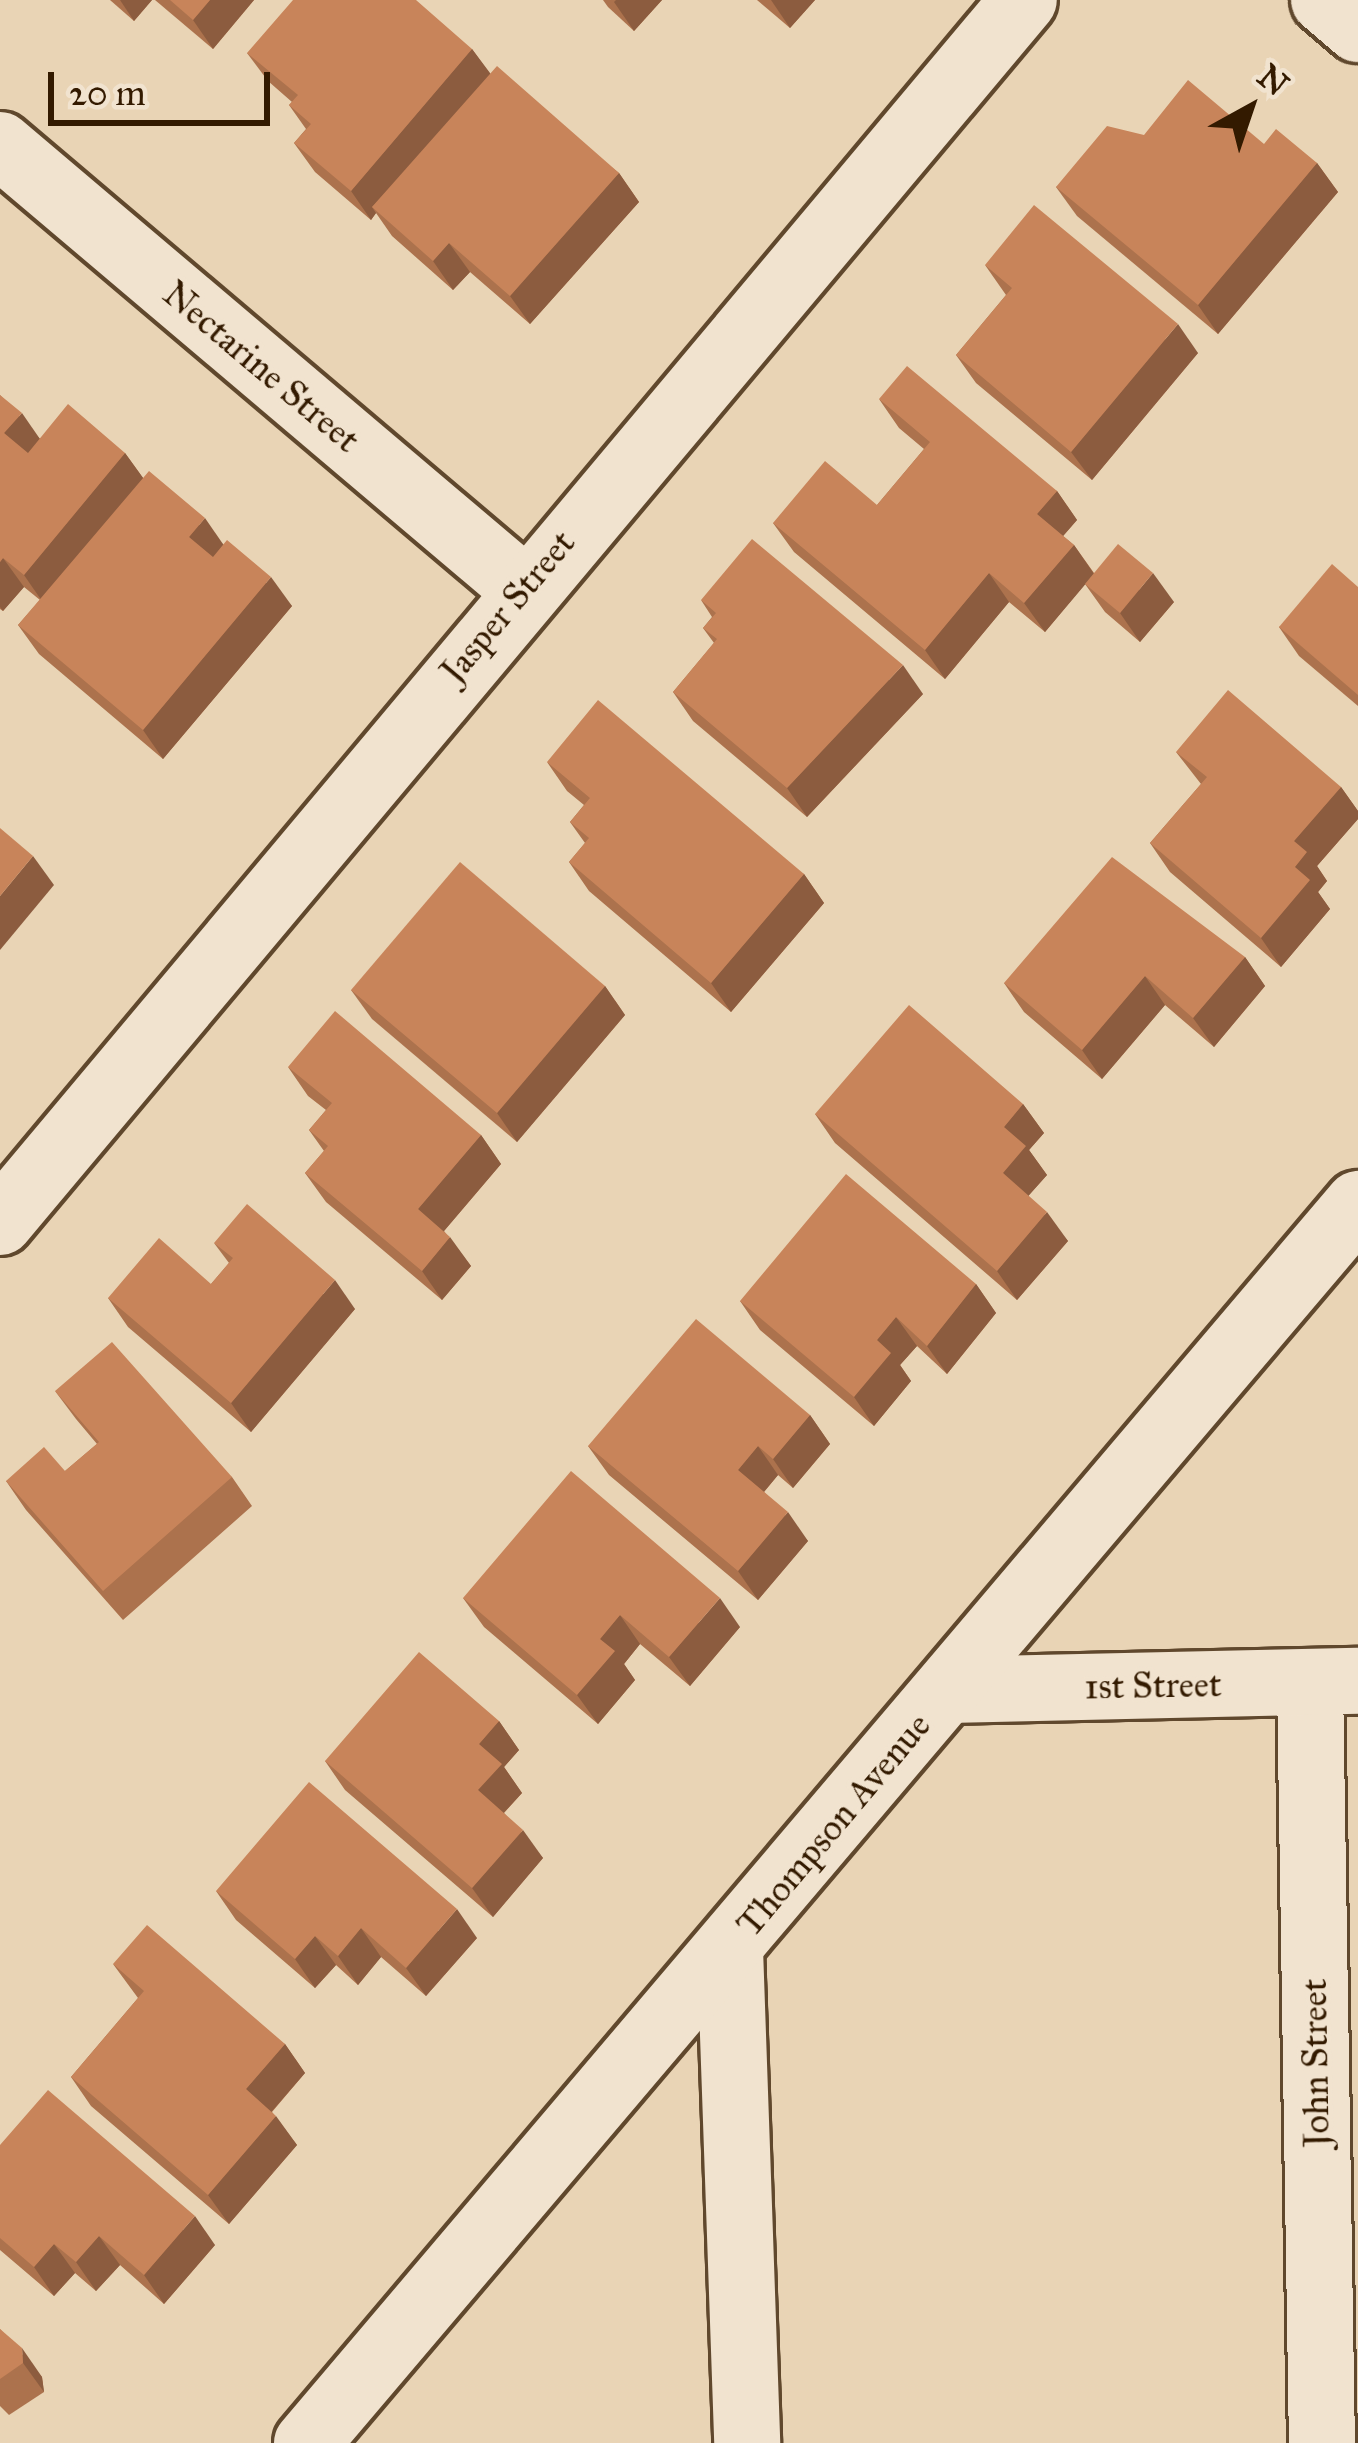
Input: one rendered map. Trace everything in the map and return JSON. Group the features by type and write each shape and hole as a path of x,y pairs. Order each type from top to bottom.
{"street":[{"name":"Jasper Street","path":"0,1222 523,588 1024,0"},
{"path":"1324,0 1358,29"},
{"name":"Nectarine Street","path":"0,145 523,588"},
{"name":"Thompson Avenue","path":"307,2443 1358,1204"},
{"name":"1st Street","path":"948,1690 1334,1682"},
{"name":"John Street","path":"1322,2443 1334,1682"},
{"path":"730,1949 747,2443"}],"building":[{"path":"170,0 210,0 193,20"},
{"path":"293,0 416,0 472,49 351,191 294,143 311,124 289,105 298,95 247,53"},
{"path":"497,66 619,173 510,296 449,243 433,261 372,207"},
{"path":"1188,80 1264,144 1276,129 1317,163 1198,305 1056,187 1107,126 1144,135"},
{"path":"1034,205 1178,324 1071,452 956,355 1012,288 985,265"},
{"path":"907,366 1057,491 1037,514 1074,545 1024,603 989,573 925,650 773,523 825,461 877,505 930,442 879,399"},
{"path":"0,395 22,413 4,433 28,453 68,404 125,453 24,575 3,558 0,562"},
{"path":"149,471 205,518 189,537 213,557 227,540 271,577 143,730 18,625"},
{"path":"752,539 903,665 787,788 673,692 717,639 703,628 716,613 701,600"},
{"path":"1118,544 1153,573 1120,613 1085,584"},
{"path":"1332,564 1358,587 1358,695 1279,627"},
{"path":"1228,690 1341,787 1294,841 1307,852 1295,867 1310,880 1261,938 1150,843 1207,777 1176,752"},
{"path":"598,700 804,874 711,983 569,862 589,838 570,822 590,798 547,762"},
{"path":"0,828 33,856 0,896"},
{"path":"1112,857 1245,957 1193,1018 1145,976 1082,1050 1004,983"},
{"path":"460,862 605,986 497,1113 351,990"},
{"path":"909,1005 1023,1104 1004,1127 1026,1146 1003,1173 1047,1212 997,1271 815,1114"},
{"path":"335,1011 481,1135 418,1209 450,1237 422,1271 305,1173 328,1146 309,1130 332,1103 288,1067"},
{"path":"846,1174 976,1284 927,1346 896,1317 877,1340 891,1353 854,1397 740,1301"},
{"path":"247,1204 335,1280 231,1403 108,1298 159,1238 211,1284 233,1258 214,1243"},
{"path":"696,1319 810,1415 773,1459 758,1446 738,1470 788,1512 738,1571 588,1446"},
{"path":"112,1342 232,1477 103,1591 6,1481 44,1447 65,1471 99,1442 55,1391"},
{"path":"571,1471 720,1598 669,1657 620,1615 600,1639 615,1651 577,1695 463,1598"},
{"path":"419,1652 499,1721 479,1744 502,1764 478,1790 523,1830 472,1888 325,1761"},
{"path":"309,1782 457,1909 406,1968 361,1928 338,1956 315,1936 295,1959 216,1891"},
{"path":"147,1925 285,2044 246,2089 276,2116 208,2195 71,2077 144,1991 113,1964"},
{"path":"48,2090 195,2216 144,2275 99,2236 76,2262 54,2244 34,2267 0,2238 0,2145"},
{"path":"0,2329 22,2348 23,2363 0,2379"}]}
